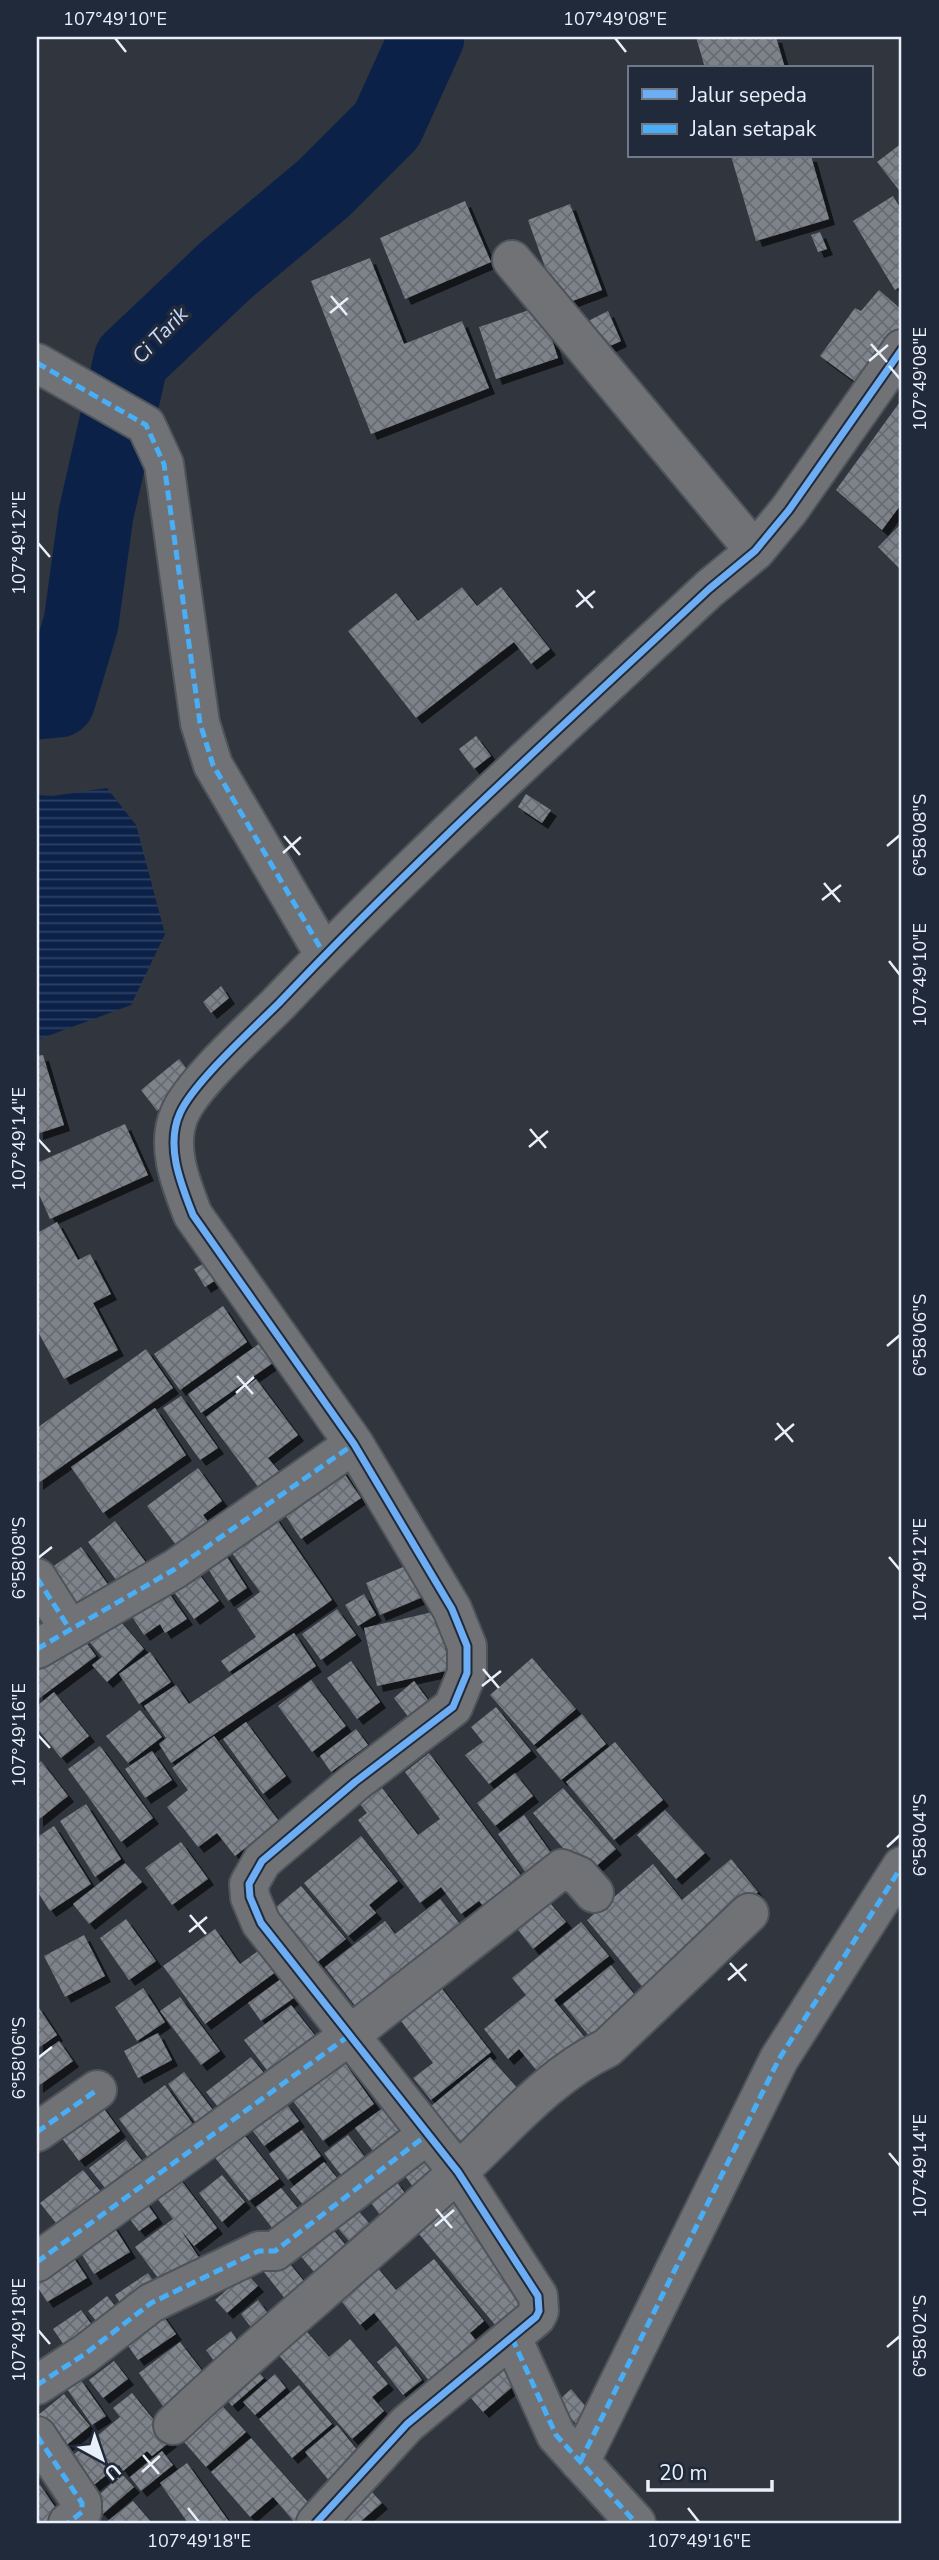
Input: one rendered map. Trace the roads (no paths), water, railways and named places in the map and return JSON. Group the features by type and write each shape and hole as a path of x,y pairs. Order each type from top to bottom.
{"street":[{"path":"512,260 755,551"},
{"path":"316,2523 407,2424 536,2317 539,2311 538,2296 458,2172 261,1923 250,1897 249,1884 262,1861 355,1782 453,1707 467,1673 467,1646 452,1609 354,1444 193,1215 180,1181 174,1139 180,1112 205,1080 324,954 670,626 755,551 789,510 902,349"},
{"path":"43,367 146,425 164,464 200,723 213,765 324,954"},
{"path":"37,1648 175,1569 354,1444"},
{"path":"37,1578 69,1628"},
{"path":"580,2462 779,2059 902,1866"},
{"path":"39,2257 350,2035 562,1869 579,1876 594,1893"},
{"path":"173,2425 303,2305 458,2172 578,2062 607,2048 749,1913"},
{"path":"37,2132 97,2090"},
{"path":"37,2385 85,2354 151,2303 259,2251 275,2251 428,2134"},
{"path":"512,2338 556,2435 636,2523"},
{"path":"37,2436 82,2503 82,2512 68,2523"}],"water":[{"path":"107,788 136,825 165,934 131,1005 37,1040 37,795 52,796"}],"waterway":[{"name":"Ci Tarik","path":"37,702 58,700 81,623 96,514 131,360 225,271 324,188 387,125 427,37"}]}
